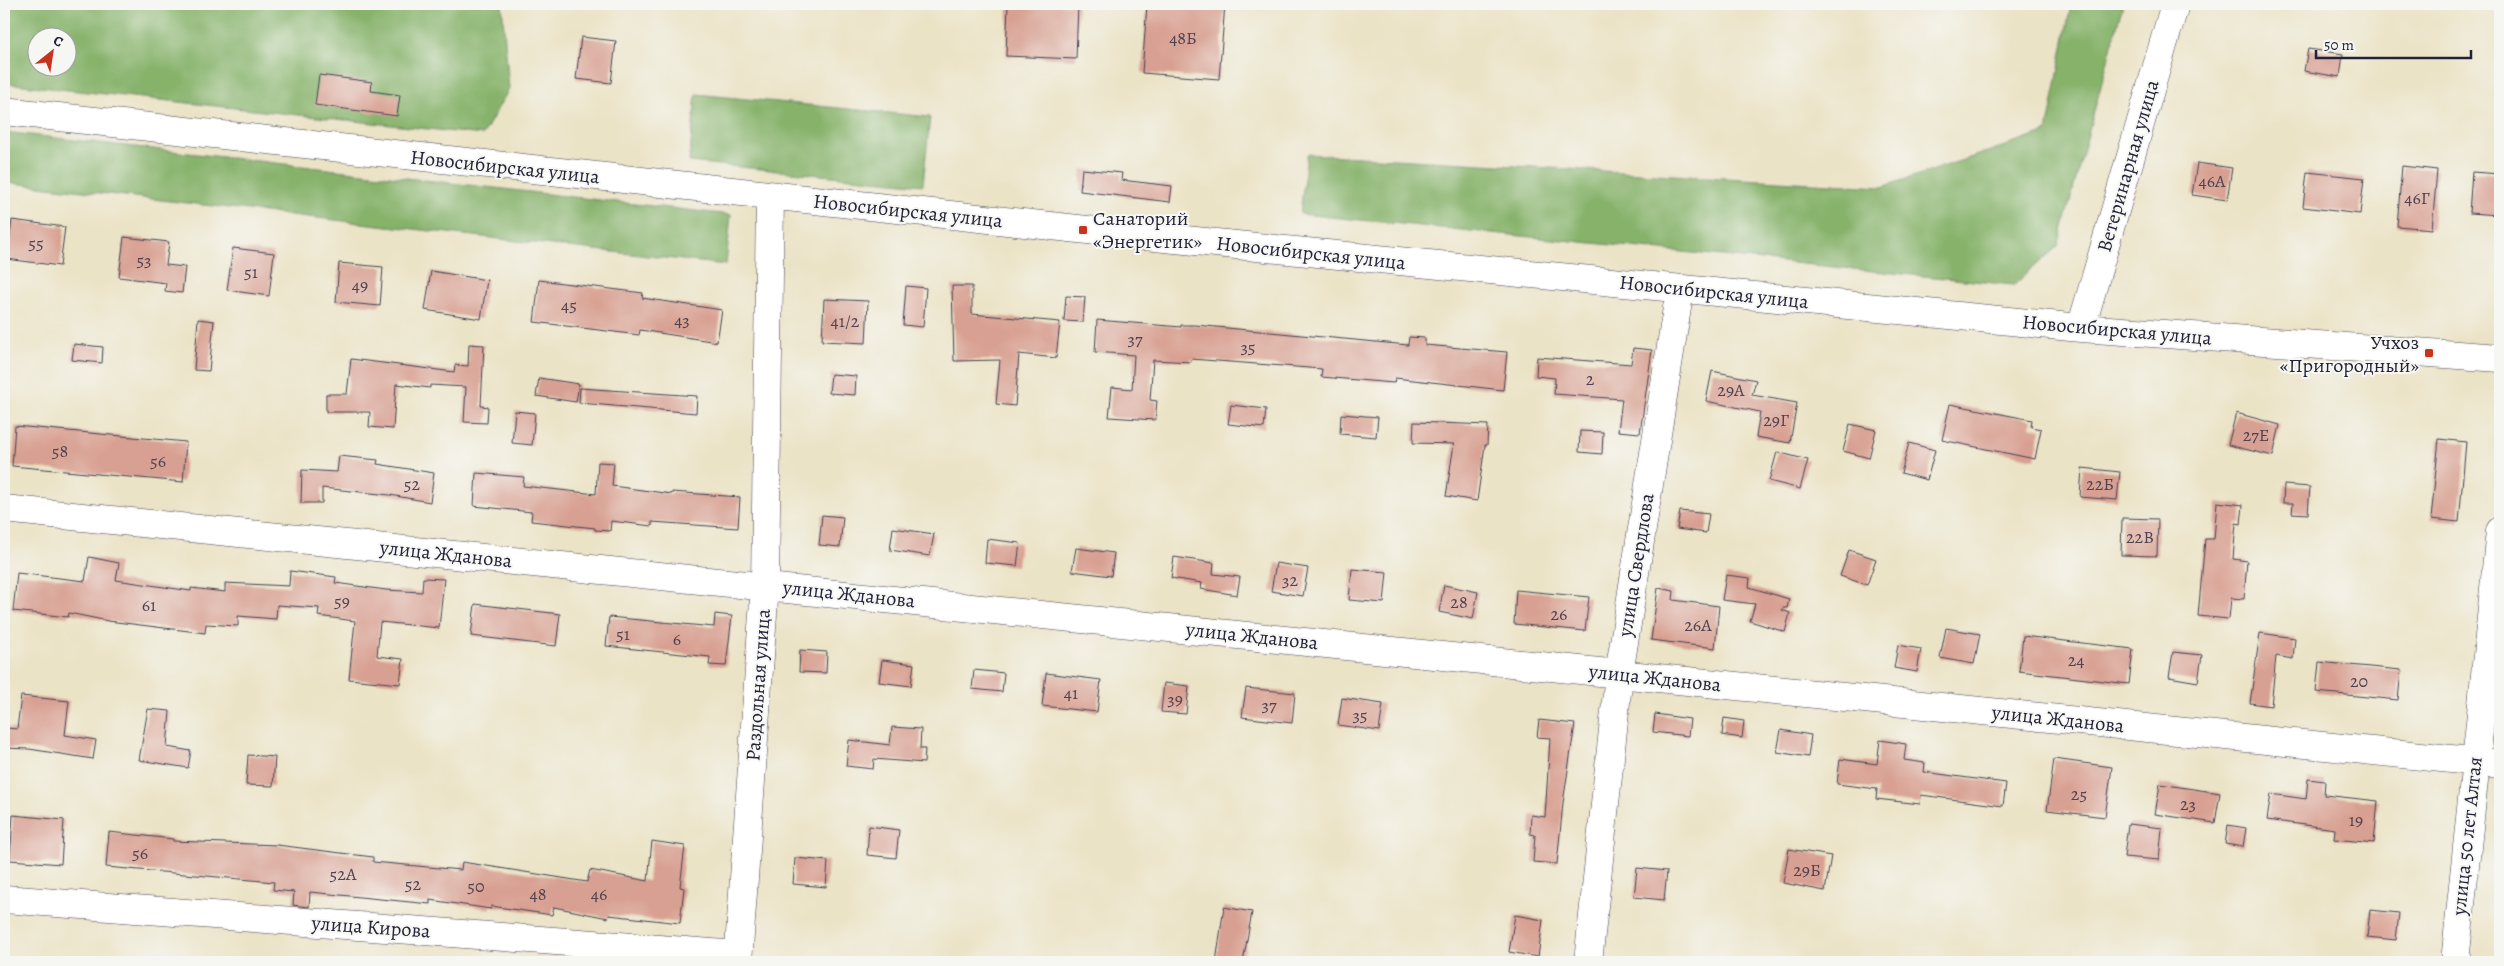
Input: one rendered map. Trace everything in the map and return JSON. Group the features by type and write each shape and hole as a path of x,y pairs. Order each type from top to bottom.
{"street":[{"name":"Ветеринарная улица","path":"2081,328 2175,4"},
{"name":"Новосибирская улица","path":"4,111 1037,226 2081,328 2500,358"},
{"name":"Раздольная улица","path":"738,958 765,586 770,196"},
{"name":"улица Свердлова","path":"1588,962 1619,674 1680,289"},
{"name":"улица Жданова","path":"4,509 2488,763"},
{"name":"улица 50 лет Алтая","path":"2455,962 2488,763 2500,531"},
{"name":"улица Кирова","path":"4,899 738,958"}],"green space":[{"path":"4,4 502,4 509,89 483,135 4,83"},
{"path":"2071,4 2123,4 2058,246 2014,285 1300,214 1307,154 1882,187 2047,132"},
{"path":"696,94 930,117 923,185 689,162"},
{"path":"4,132 731,215 726,265 4,182"}],"building":[{"path":"1008,4 1078,4 1076,59 1006,56"},
{"path":"1147,4 1225,4 1219,79 1142,73"},
{"path":"581,37 616,41 611,83 576,79"},
{"path":"2308,49 2343,54 2340,77 2304,71"},
{"path":"319,75 372,82 371,91 400,95 397,116 315,105"},
{"path":"2197,163 2232,168 2227,200 2192,195"},
{"path":"2402,166 2437,170 2432,229 2397,226"},
{"path":"1082,169 1122,173 1121,180 1172,186 1170,202 1080,191"},
{"path":"2307,172 2364,178 2360,214 2303,207"},
{"path":"2472,172 2500,174 2500,215 2469,213"},
{"path":"12,220 65,227 60,266 7,259"},
{"path":"124,237 169,242 166,265 185,267 182,293 165,291 166,283 119,277"},
{"path":"233,248 274,253 269,296 227,290"},
{"path":"339,263 383,267 380,306 336,302"},
{"path":"431,271 487,280 481,319 425,310"},
{"path":"539,280 643,293 642,298 722,310 717,342 640,330 639,335 534,322"},
{"path":"906,286 926,288 923,327 903,325"},
{"path":"952,286 972,286 972,314 1060,322 1056,358 1019,354 1015,406 996,404 1000,360 954,361"},
{"path":"1066,296 1085,297 1083,322 1064,321"},
{"path":"824,299 868,301 866,343 822,341"},
{"path":"198,319 214,321 209,371 194,370"},
{"path":"1097,320 1181,327 1181,325 1195,325 1408,345 1409,337 1425,338 1425,345 1507,352 1503,390 1395,378 1394,383 1321,377 1322,369 1191,359 1191,362 1153,360 1150,400 1157,401 1155,420 1109,417 1112,387 1132,389 1134,355 1095,352"},
{"path":"74,344 103,347 102,363 72,360"},
{"path":"469,344 484,345 481,406 488,407 487,423 464,422 466,387 430,385 430,388 396,384 393,429 369,427 370,412 326,412 326,394 347,394 351,359 454,372 455,365 468,366"},
{"path":"1633,348 1652,350 1640,433 1618,431 1622,399 1554,394 1555,378 1536,376 1537,357 1631,364"},
{"path":"1712,371 1756,380 1752,395 1797,403 1790,443 1756,437 1760,412 1706,401"},
{"path":"831,374 856,376 855,395 829,393"},
{"path":"539,378 579,384 576,402 536,396"},
{"path":"580,388 697,396 696,413 579,403"},
{"path":"1950,404 2032,420 2031,427 2041,429 2035,459 1942,440"},
{"path":"1231,405 1266,409 1264,428 1228,424"},
{"path":"515,411 535,413 532,445 512,443"},
{"path":"2236,413 2280,425 2273,456 2228,445"},
{"path":"1341,414 1378,417 1376,437 1340,434"},
{"path":"1414,422 1488,425 1487,445 1485,445 1477,501 1446,496 1454,444 1413,443"},
{"path":"1850,424 1876,430 1869,458 1843,451"},
{"path":"15,426 186,442 183,482 12,466"},
{"path":"1580,431 1603,432 1602,454 1579,452"},
{"path":"2439,439 2466,442 2459,522 2431,519"},
{"path":"1909,443 1935,450 1927,480 1901,473"},
{"path":"1777,452 1808,460 1800,489 1769,481"},
{"path":"339,456 378,460 377,464 434,473 430,502 390,495 322,488 322,503 301,503 302,470 337,472"},
{"path":"598,462 614,463 612,486 672,494 672,492 740,497 738,528 652,522 652,526 611,521 610,531 595,530 595,528 531,521 532,512 474,506 476,473 524,477 523,486 596,494"},
{"path":"2082,468 2120,472 2117,500 2080,497"},
{"path":"2284,485 2310,487 2308,514 2292,513 2293,503 2283,503"},
{"path":"2217,502 2243,505 2241,524 2236,523 2233,559 2247,561 2244,599 2231,598 2229,619 2198,616 2205,539 2214,539"},
{"path":"1680,511 1709,514 1706,533 1677,529"},
{"path":"822,515 843,517 840,547 819,545"},
{"path":"2122,518 2158,519 2157,556 2121,555"},
{"path":"893,528 934,534 930,556 890,550"},
{"path":"987,539 1020,543 1017,566 985,563"},
{"path":"1076,548 1114,553 1111,576 1072,571"},
{"path":"1849,550 1876,559 1867,585 1840,576"},
{"path":"89,557 119,563 116,580 191,591 191,588 225,592 225,583 289,586 290,571 336,577 335,583 386,590 422,592 423,578 444,579 439,628 380,622 377,656 403,659 400,684 349,679 355,621 318,616 319,608 277,605 276,619 238,616 238,626 206,624 205,633 108,621 69,613 68,617 13,611 17,573 85,581"},
{"path":"1174,557 1214,563 1213,574 1240,577 1237,595 1201,589 1202,583 1171,578"},
{"path":"1276,563 1308,568 1303,596 1271,591"},
{"path":"1352,569 1387,572 1384,603 1349,600"},
{"path":"1726,575 1750,578 1749,587 1789,599 1787,608 1782,610 1790,613 1785,632 1750,621 1755,604 1722,600"},
{"path":"1444,585 1478,592 1473,619 1439,612"},
{"path":"1658,588 1674,591 1673,600 1719,606 1715,648 1651,640"},
{"path":"1516,590 1589,597 1585,631 1514,624"},
{"path":"475,604 560,614 556,646 471,636"},
{"path":"715,614 732,616 726,666 709,665 710,657 606,646 609,617 714,627"},
{"path":"1946,628 1980,634 1974,664 1940,658"},
{"path":"2260,633 2295,638 2293,659 2276,656 2271,706 2250,703"},
{"path":"2023,636 2133,649 2129,684 2019,671"},
{"path":"1898,645 1921,649 1917,672 1894,668"},
{"path":"800,650 827,652 826,673 799,672"},
{"path":"2173,652 2202,655 2198,682 2169,677"},
{"path":"882,660 914,664 911,686 879,682"},
{"path":"2319,662 2401,670 2398,700 2316,692"},
{"path":"974,670 1004,673 1002,692 972,689"},
{"path":"1046,673 1101,680 1097,712 1042,706"},
{"path":"1164,683 1189,686 1186,714 1161,712"},
{"path":"1246,688 1295,693 1292,723 1242,717"},
{"path":"21,696 69,701 65,735 96,740 93,759 29,749 4,748 6,728 17,729"},
{"path":"1342,698 1383,704 1379,731 1338,725"},
{"path":"148,709 170,711 167,747 191,751 188,768 139,760"},
{"path":"1655,714 1690,719 1688,736 1653,732"},
{"path":"1724,718 1744,721 1742,738 1722,735"},
{"path":"1539,720 1575,724 1563,803 1557,864 1533,862 1535,835 1530,834 1531,815 1545,817 1550,738 1537,737"},
{"path":"892,727 921,729 920,749 925,749 924,763 874,759 873,769 846,766 849,740 890,745"},
{"path":"1781,730 1811,735 1808,757 1777,752"},
{"path":"1880,740 1906,744 1904,760 1925,763 1924,772 2006,783 2003,806 1921,795 1920,804 1876,799 1877,789 1837,784 1840,759 1877,764"},
{"path":"248,755 275,757 273,786 246,785"},
{"path":"2054,759 2112,767 2105,817 2047,810"},
{"path":"2308,779 2325,781 2324,795 2378,801 2374,843 2334,839 2335,829 2267,820 2271,794 2306,799"},
{"path":"2160,784 2220,793 2215,823 2155,814"},
{"path":"13,815 64,820 61,864 10,860"},
{"path":"2128,824 2162,828 2159,860 2124,857"},
{"path":"2228,825 2246,828 2243,847 2225,844"},
{"path":"869,826 899,830 896,858 867,855"},
{"path":"109,832 173,839 173,841 277,845 373,857 373,862 461,870 462,862 587,882 590,870 648,881 652,841 685,846 680,887 684,888 680,923 609,915 608,918 554,907 552,915 430,900 430,904 310,892 309,907 293,905 294,892 273,890 274,882 106,867"},
{"path":"1789,849 1831,856 1825,891 1783,883"},
{"path":"795,858 828,861 826,887 793,884"},
{"path":"1637,868 1667,871 1664,900 1634,897"},
{"path":"1224,907 1252,912 1243,962 1216,962"},
{"path":"2370,910 2399,913 2396,940 2367,937"},
{"path":"1515,915 1543,920 1538,957 1509,952"}],"place":[{"name":"Санаторий «Энергетик»","path":"1083,230"},
{"name":"Учхоз «Пригородный»","path":"2429,353"}]}
